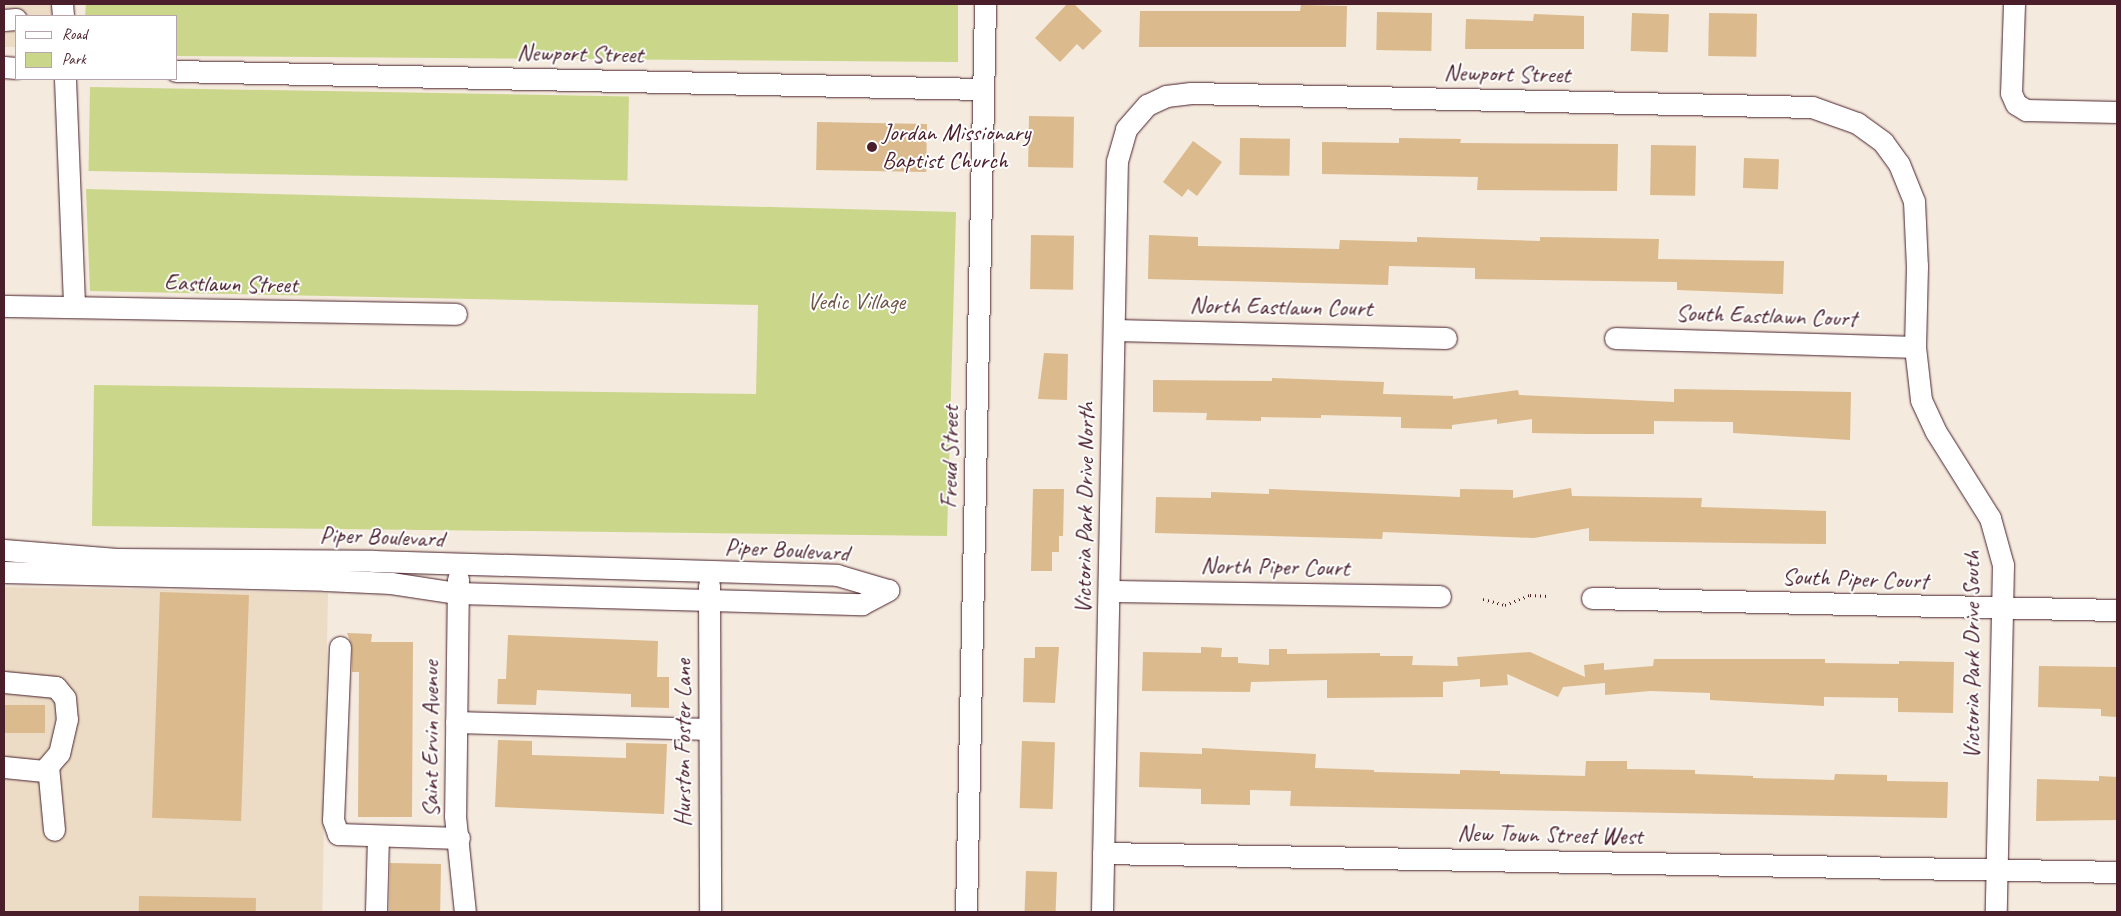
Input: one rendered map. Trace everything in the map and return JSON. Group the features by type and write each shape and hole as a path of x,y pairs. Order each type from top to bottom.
{"street":[{"name":"Freud Street","path":"966,912 985,4"},
{"path":"2014,4 2011,93 2016,104 2026,110 2117,112"},
{"name":"Newport Street","path":"178,71 983,89"},
{"path":"65,80 74,307"},
{"name":"Newport Street","path":"1140,112 1166,96 1190,93 1812,107 1833,112 1872,132"},
{"name":"Victoria Park Drive North","path":"1102,912 1117,161 1126,129 1140,112"},
{"name":"Victoria Park Drive South","path":"1872,132 1899,164 1914,201 1917,266 1915,347 1918,385 1927,416 1990,518 1997,536 2003,565 1996,912"},
{"name":"Eastlawn Street","path":"4,306 456,314"},
{"name":"North Eastlawn Court","path":"1115,330 1446,338"},
{"name":"South Eastlawn Court","path":"1615,338 1915,347"},
{"name":"Piper Boulevard","path":"4,550 117,559 364,561 458,566 710,573 837,574 888,590 862,604 708,598 457,593 391,583 4,572"},
{"name":"Saint Ervin Avenue","path":"458,566 455,816 459,838 465,912"},
{"name":"Hurston Foster Lane","path":"710,573 708,598 710,912"},
{"name":"North Piper Court","path":"1109,591 1440,596"},
{"name":"South Piper Court","path":"1592,598 2002,609 2117,610"},
{"path":"340,647 333,820 338,834 378,837 459,838"},
{"path":"4,682 56,687 65,698 67,719 59,753 44,770 4,767"},
{"path":"456,722 709,729"},
{"path":"48,766 54,830"},
{"path":"376,912 378,837"},
{"name":"New Town Street West","path":"1103,852 2117,872"}],"path":[{"path":"1483,599 1505,605 1530,595 1549,596"}],"shaded area":[{"path":"4,4 56,4 57,15 15,15 15,47 4,47"},
{"path":"4,587 328,593 322,912 4,912"}],"green space":[{"path":"86,4 958,4 958,62 178,56 178,15 85,15"},
{"path":"90,87 629,96 627,180 89,171"},
{"name":"Vedic Village","path":"86,189 956,212 947,536 92,526 94,385 756,394 758,305 90,291"}],"building":[{"path":"1067,4 1074,4 1102,31 1083,50 1077,44 1060,62 1035,38"},
{"path":"1301,5 1347,6 1346,47 1139,47 1140,11 1300,11"},
{"path":"1377,12 1432,13 1431,51 1376,50"},
{"path":"1632,13 1669,14 1668,52 1631,51"},
{"path":"1709,13 1757,14 1756,57 1708,56"},
{"path":"1534,14 1584,16 1584,49 1465,49 1466,19 1533,21"},
{"path":"1029,116 1074,117 1073,168 1028,167"},
{"name":"Jordan Missionary Baptist Church","path":"817,122 927,124 926,172 816,170"},
{"path":"1240,138 1290,139 1289,176 1239,175"},
{"path":"1399,138 1461,139 1460,143 1618,144 1617,191 1477,190 1478,177 1322,174 1322,142 1399,143"},
{"path":"1193,141 1222,162 1197,196 1188,189 1182,197 1163,182"},
{"path":"1651,145 1696,146 1695,196 1650,195"},
{"path":"1744,158 1779,159 1778,189 1743,188"},
{"path":"1031,235 1074,236 1073,290 1030,289"},
{"path":"1149,235 1198,237 1198,246 1339,249 1340,240 1417,242 1417,237 1540,241 1540,237 1659,239 1658,259 1784,261 1783,294 1677,290 1677,282 1475,279 1475,268 1389,266 1388,285 1148,279"},
{"path":"1044,353 1068,354 1067,400 1038,399"},
{"path":"1272,378 1384,382 1383,394 1453,396 1453,399 1518,390 1519,395 1674,402 1674,389 1851,392 1850,440 1733,433 1733,422 1654,421 1654,434 1586,434 1532,433 1532,419 1497,424 1497,419 1452,425 1452,429 1401,428 1401,417 1321,415 1321,418 1261,417 1261,421 1206,420 1207,413 1153,412 1153,380 1272,381"},
{"path":"1571,488 1572,496 1702,498 1701,507 1826,511 1826,544 1589,541 1589,528 1534,538 1383,532 1382,539 1155,533 1156,497 1211,498 1211,492 1269,494 1269,489 1460,497 1460,489 1513,490 1513,498"},
{"path":"1033,489 1064,489 1063,536 1059,536 1059,552 1052,552 1052,571 1031,571"},
{"path":"160,592 249,595 241,821 152,818"},
{"path":"347,633 372,634 371,642 413,642 412,817 358,817 359,672 352,672 352,647"},
{"path":"508,635 658,641 657,677 669,677 669,708 631,707 631,694 537,690 536,705 497,704 498,679 506,679"},
{"path":"1035,647 1059,647 1055,703 1023,702 1024,658 1035,658"},
{"path":"1201,647 1222,648 1221,657 1238,657 1238,663 1269,665 1269,649 1287,649 1287,654 1380,653 1380,656 1413,656 1412,665 1458,666 1457,657 1530,652 1585,677 1584,665 1604,663 1604,670 1653,666 1654,659 1825,659 1825,663 1899,664 1899,661 1954,662 1953,713 1898,712 1898,698 1824,697 1824,706 1710,700 1710,693 1650,691 1605,695 1605,683 1563,687 1558,697 1507,674 1508,685 1480,687 1480,679 1443,682 1443,697 1327,698 1327,680 1251,682 1250,692 1142,691 1143,652 1201,653"},
{"path":"2039,666 2117,667 2117,717 2101,716 2101,709 2038,707"},
{"path":"4,705 45,705 45,733 4,733"},
{"path":"498,740 532,741 532,755 626,758 626,743 667,744 664,814 495,807"},
{"path":"1022,741 1055,742 1053,809 1020,808"},
{"path":"1202,748 1316,754 1315,768 1374,770 1374,772 1460,774 1460,770 1500,771 1500,774 1585,776 1586,761 1627,761 1627,769 1695,770 1695,774 1753,776 1753,778 1834,780 1835,774 1887,775 1887,781 1948,782 1947,818 1290,806 1291,791 1250,790 1250,805 1201,804 1201,789 1139,787 1140,752 1202,754"},
{"path":"2099,776 2117,777 2117,820 2036,821 2037,779 2099,781"},
{"path":"390,863 441,864 440,912 389,912"},
{"path":"1026,871 1057,872 1056,912 1025,912"},
{"path":"139,896 256,898 256,912 139,912"}],"place":[{"name":"Jordan Missionary Baptist Church","path":"872,147"}]}
